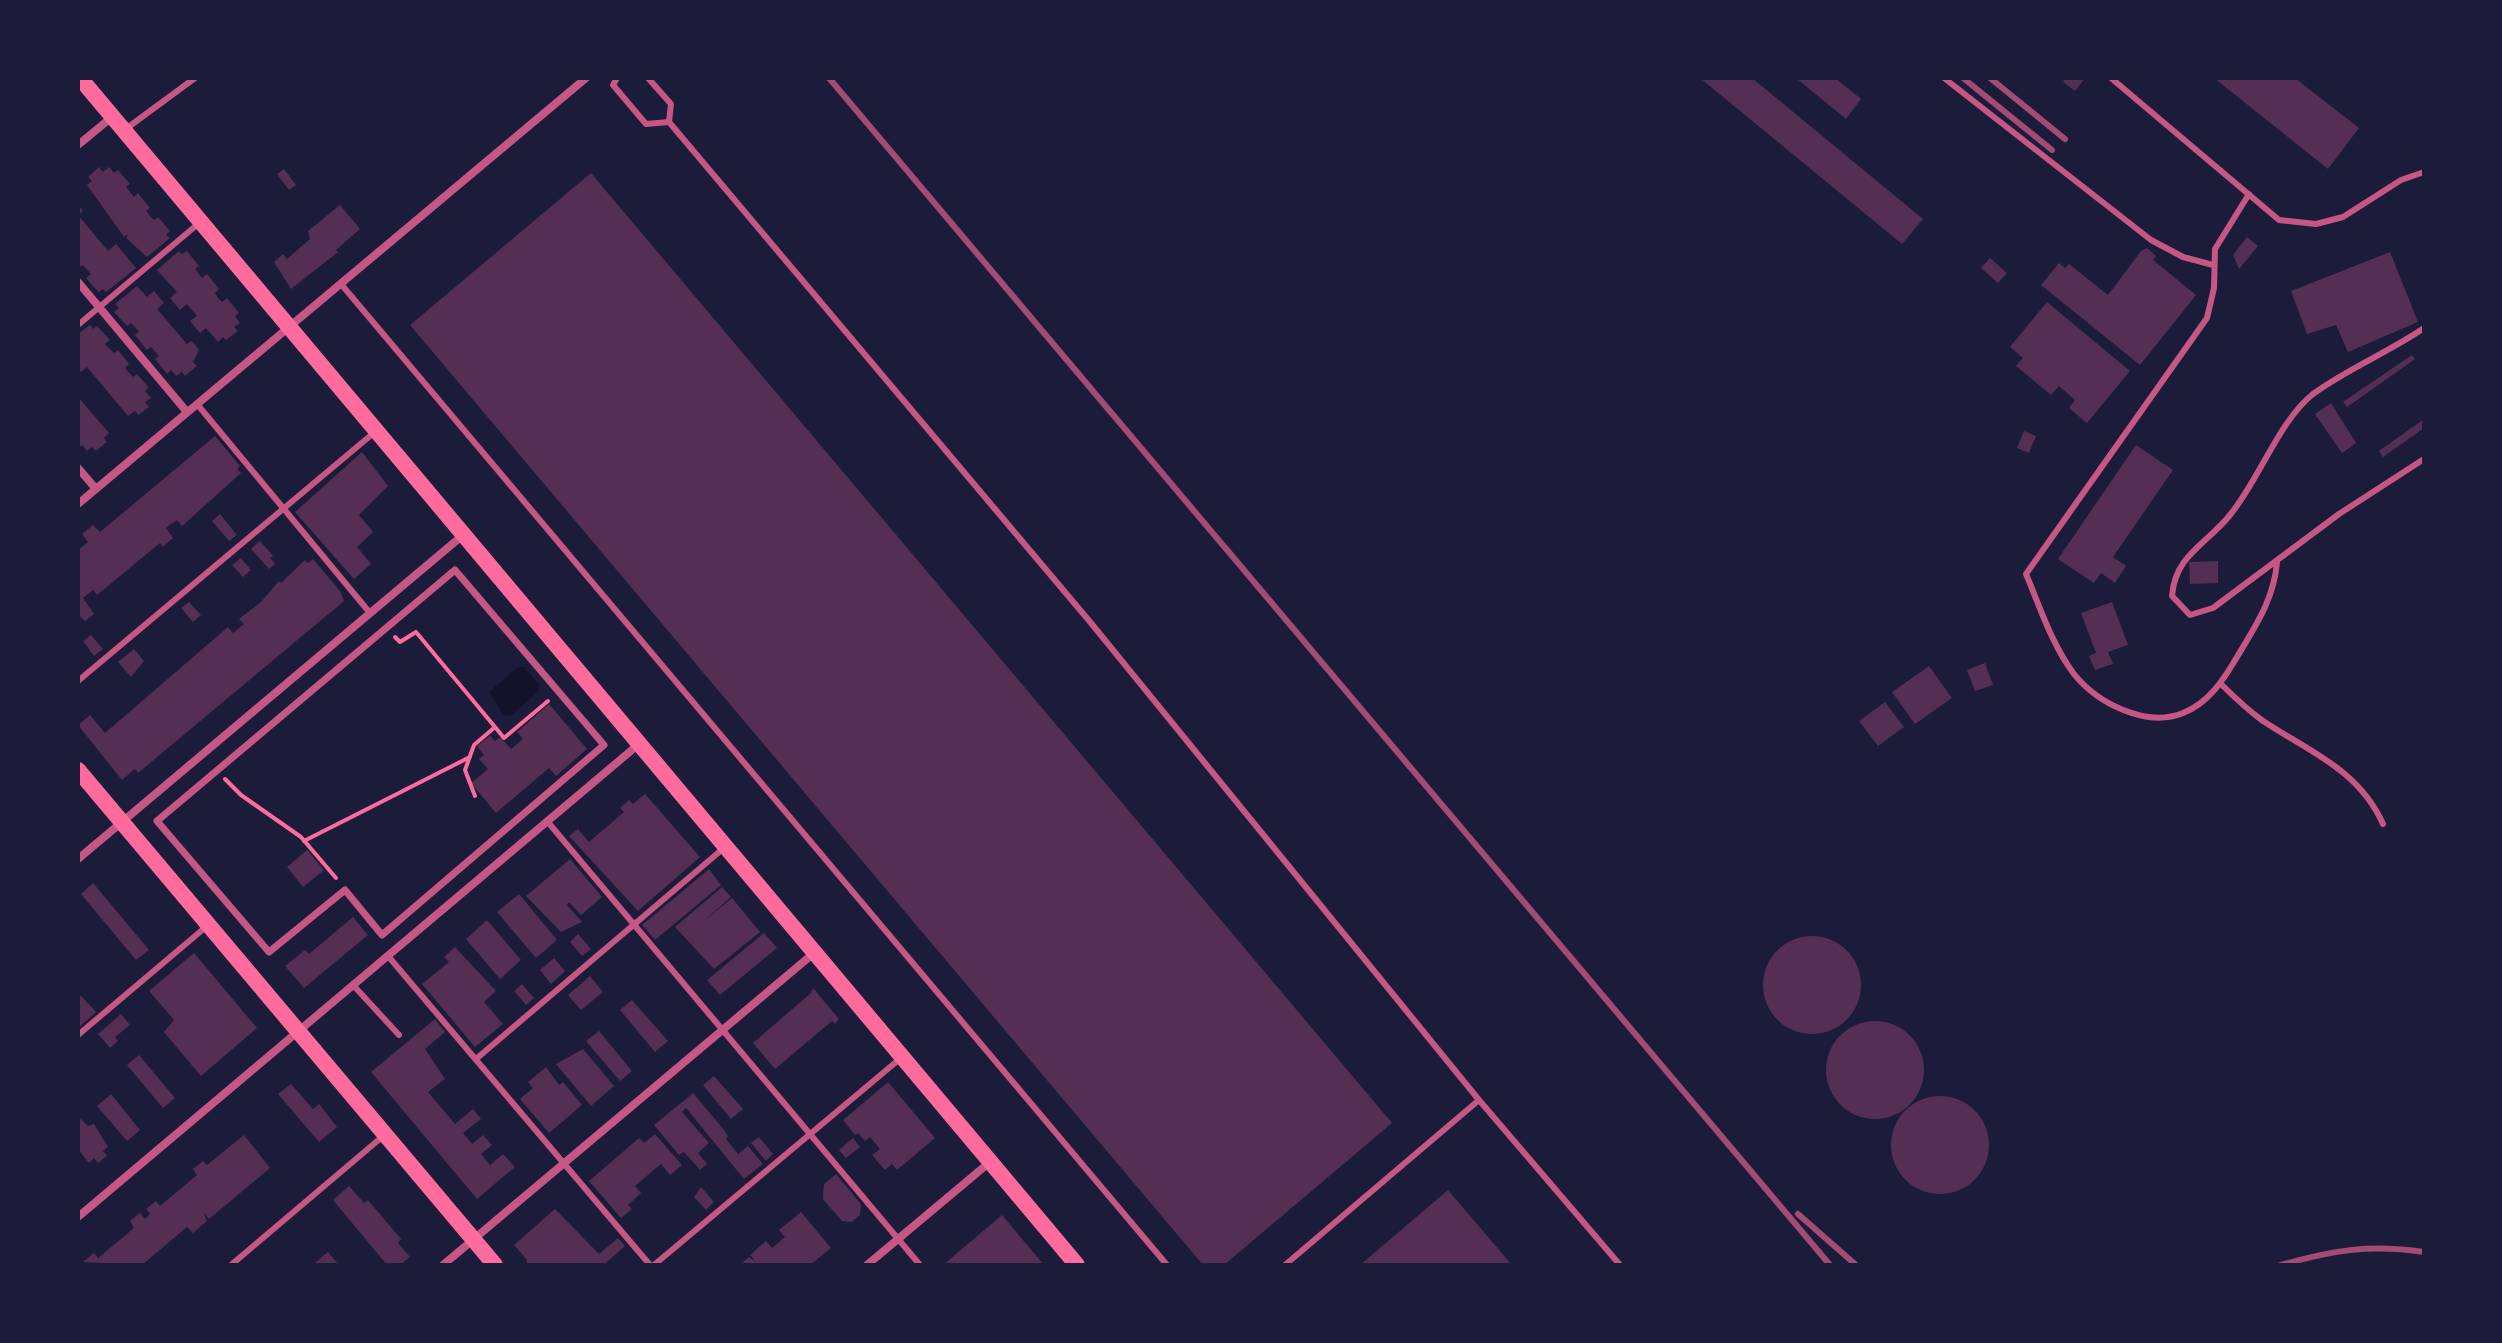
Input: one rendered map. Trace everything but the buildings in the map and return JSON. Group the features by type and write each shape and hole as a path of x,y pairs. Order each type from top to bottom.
{"main road":[{"path":"80,78 1075,1264"},
{"path":"78,770 495,1265"}],"street":[{"path":"78,504 586,78"},
{"path":"78,145 112,116"},
{"path":"78,282 187,412"},
{"path":"78,468 96,489"},
{"path":"78,859 463,534"},
{"path":"455,570 604,745 382,935 345,890 269,952 157,821 217,770 455,570"},
{"path":"78,1217 639,744"},
{"path":"443,1265 814,953"},
{"path":"867,1265 990,1162"}],"lane":[{"path":"124,130 195,78"},
{"path":"617,78 613,85 646,124 669,122"},
{"path":"648,78 671,104 669,122 1091,623 1479,1100 1620,1265"},
{"path":"1944,78 2151,240 2183,257 2213,265"},
{"path":"2111,78 2279,220 2316,224 2343,217 2401,180 2424,172"},
{"path":"2249,194 2219,240 2207,318 2026,574 2057,646 2074,674 2109,703 2133,713 2159,717 2182,713 2221,684 2268,604 2275,584 2277,562"},
{"path":"78,325 201,222"},
{"path":"341,284 1167,1265"},
{"path":"2424,328 2312,395 2295,414 2228,518 2185,557 2173,579 2172,596 2190,615 2213,608 2339,514 2424,459"},
{"path":"197,404 370,613"},
{"path":"78,681 376,431"},
{"path":"2221,684 2263,720 2340,767 2374,804 2383,824"},
{"path":"547,821 920,1265"},
{"path":"476,1059 725,847"},
{"path":"78,1035 208,925"},
{"path":"388,956 652,1265 902,1057"},
{"path":"353,985 399,1035"},
{"path":"1285,1265 1479,1100"},
{"path":"231,1265 385,1134"}],"path":[{"path":"416,632 504,738 559,692"},
{"path":"475,796 465,770 474,745 495,727"},
{"path":"304,841 470,757"},
{"path":"217,770 241,795 304,841 331,876 344,883"}],"shaded area":[{"path":"518,667 524,667 539,685 538,692 510,716 504,715 489,692"}],"railway":[{"path":"829,78 1830,1265"},
{"path":"1963,78 2052,150"},
{"path":"1990,78 2065,139"},
{"path":"1798,1214 1856,1265"},
{"path":"2281,1265 2352,1250 2424,1252"}]}
